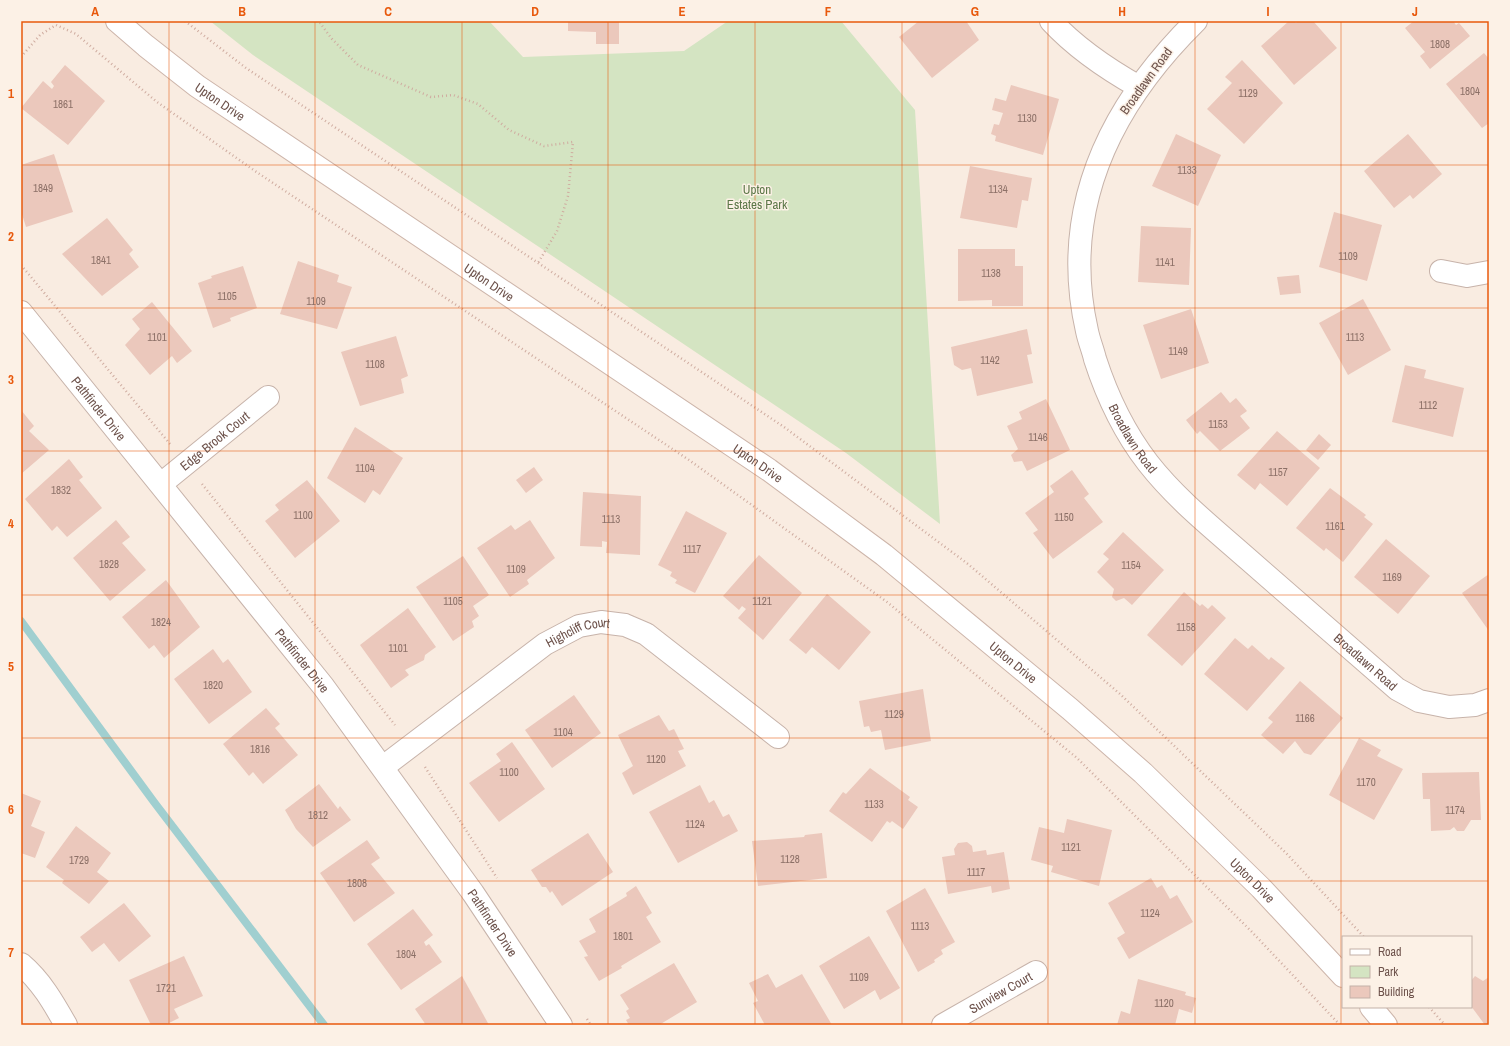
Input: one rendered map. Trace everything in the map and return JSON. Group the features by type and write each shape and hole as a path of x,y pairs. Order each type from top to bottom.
{"street":[{"name":"Upton Drive","path":"116,21 197,86 769,470 884,555 1070,709 1143,773 1261,888 1342,975"},
{"path":"1051,21 1088,54 1121,77 1139,87"},
{"name":"Broadlawn Road","path":"1196,21 1172,44 1139,87 1120,116 1100,156 1086,199 1080,243 1080,288 1087,332 1104,386 1126,429 1147,462 1178,499 1397,689 1420,701 1449,707 1475,705 1489,700"},
{"path":"1441,271 1468,276 1489,272"},
{"name":"Pathfinder Drive","path":"21,312 323,686 473,893 561,1025"},
{"name":"Edge Brook Court","path":"161,484 268,397"},
{"name":"Highcliff Court","path":"382,767 545,644 579,626 601,622 625,625 646,634 778,737"},
{"path":"21,964 34,975 50,997 66,1025"},
{"name":"Sunview Court","path":"943,1025 1036,972"},
{"path":"1372,1008 1386,1025"}],"path":[{"path":"316,21 320,23 332,39 358,65 430,97 453,94 478,104 509,130 544,146 573,142 568,196 557,231 538,263"},
{"path":"21,58 40,34 56,25 76,34 157,102 255,171 689,460 887,602 1077,758 1340,1025"},
{"path":"1430,1008 1445,1025"}],"green space":[{"name":"Upton Estates Park","path":"210,21 489,21 523,57 684,51 728,21 841,21 915,110 940,524 846,453 253,55"}],"building":[{"path":"568,21 619,21 619,44 596,44 596,32 568,31"},
{"path":"919,21 966,21 979,40 932,78 899,37"},
{"path":"1289,21 1294,21 1296,23 1298,21 1313,21 1337,48 1294,85 1261,46"},
{"path":"1414,21 1453,21 1456,25 1459,23 1470,36 1430,69 1420,56 1425,52 1405,28"},
{"path":"1484,53 1489,59 1489,123 1482,128 1446,84"},
{"path":"1242,60 1283,103 1244,144 1207,109 1232,83 1225,77"},
{"path":"65,65 105,101 68,145 21,108 43,81 52,89 54,86 51,82"},
{"path":"1011,85 1059,99 1043,155 995,141 996,136 991,134 994,124 999,125 1003,113 992,110 995,98 1006,101"},
{"path":"1176,134 1221,155 1198,206 1152,186"},
{"path":"1408,134 1442,174 1413,199 1410,195 1394,208 1364,171"},
{"path":"54,154 73,212 26,227 21,211 21,165"},
{"path":"970,166 1032,178 1028,201 1022,200 1017,228 960,218"},
{"path":"1334,212 1382,225 1367,281 1319,267"},
{"path":"107,218 133,250 129,254 139,267 102,296 62,254"},
{"path":"1141,226 1191,228 1189,285 1138,282"},
{"path":"958,249 1015,249 1015,266 1023,266 1023,306 992,306 992,300 958,301"},
{"path":"298,261 339,275 337,282 352,287 337,329 280,314"},
{"path":"243,266 257,308 230,318 231,321 213,328 198,283 212,278 211,276"},
{"path":"1299,275 1301,293 1280,295 1277,277"},
{"path":"1363,299 1391,350 1348,375 1319,323"},
{"path":"152,302 192,351 177,363 172,356 150,375 125,345 140,329 132,319"},
{"path":"1191,309 1209,363 1161,379 1143,325"},
{"path":"1027,329 1032,354 1027,355 1033,383 977,396 971,368 962,370 954,365 951,347"},
{"path":"396,336 408,376 401,379 404,393 360,406 341,352"},
{"path":"1405,365 1426,370 1424,378 1464,388 1453,437 1392,422"},
{"path":"1221,392 1230,403 1236,398 1247,411 1240,416 1250,428 1220,451 1200,431 1197,434 1186,420"},
{"path":"1046,399 1070,450 1027,471 1022,461 1014,462 1011,455 1018,449 1007,426 1022,419 1019,412"},
{"path":"21,410 34,426 29,431 49,450 21,474"},
{"path":"355,427 403,458 380,495 373,490 365,503 327,478"},
{"path":"1277,431 1320,468 1287,506 1260,483 1255,490 1237,475"},
{"path":"1319,434 1331,445 1318,460 1306,450"},
{"path":"69,459 83,477 79,480 102,508 67,537 57,526 52,531 25,499"},
{"path":"534,467 543,480 526,493 516,480"},
{"path":"1072,470 1089,494 1084,498 1103,522 1053,559 1033,533 1038,530 1025,513 1054,492 1050,486"},
{"path":"307,480 340,521 295,558 265,521 279,510 275,505"},
{"path":"1330,488 1366,515 1364,517 1373,524 1343,562 1326,548 1324,551 1296,528"},
{"path":"583,492 641,496 640,555 606,553 607,542 602,541 602,547 580,546"},
{"path":"686,511 727,533 695,593 675,583 677,580 670,576 672,572 658,565"},
{"path":"116,520 130,537 122,543 146,570 110,601 73,558"},
{"path":"530,520 555,558 527,580 529,584 510,597 477,548 511,525 515,530"},
{"path":"1123,532 1164,570 1132,605 1124,598 1116,601 1112,597 1114,589 1097,572 1109,559 1103,554"},
{"path":"1386,539 1430,576 1398,614 1354,577"},
{"path":"759,555 802,593 763,640 738,618 746,609 742,606 739,610 723,596"},
{"path":"463,556 489,595 473,606 479,616 472,621 474,627 453,641 416,587"},
{"path":"1489,574 1489,631 1462,593"},
{"path":"166,580 200,627 164,658 154,645 149,649 122,617"},
{"path":"1184,592 1200,606 1202,604 1208,609 1212,605 1226,618 1182,666 1147,635"},
{"path":"827,594 871,632 839,670 812,647 806,654 789,640"},
{"path":"408,608 436,647 425,655 424,660 405,670 409,675 391,688 360,645"},
{"path":"1235,638 1248,649 1252,645 1269,660 1271,657 1285,668 1247,711 1204,674"},
{"path":"213,649 223,663 228,659 252,692 209,724 174,679"},
{"path":"1300,681 1343,718 1311,755 1304,753 1295,741 1283,754 1261,735 1273,722 1268,718"},
{"path":"923,689 931,741 885,750 881,730 871,732 869,726 864,727 859,701"},
{"path":"574,695 601,733 552,768 525,730"},
{"path":"266,708 280,724 275,728 298,755 263,784 253,772 249,776 223,744"},
{"path":"659,715 669,731 674,729 684,749 678,751 686,766 633,795 622,773 633,766 618,735"},
{"path":"1359,738 1381,750 1377,756 1403,769 1374,820 1329,795"},
{"path":"512,742 545,789 499,822 469,783 501,761 496,754"},
{"path":"870,768 910,797 908,800 918,807 903,829 892,821 890,823 887,821 872,842 829,811 843,792 846,794"},
{"path":"1479,772 1481,820 1471,820 1464,831 1457,831 1454,827 1450,830 1431,831 1430,799 1423,799 1422,773"},
{"path":"319,784 338,809 340,806 351,820 313,847 296,829 285,810"},
{"path":"700,785 709,803 714,800 723,817 729,814 738,831 678,863 649,812"},
{"path":"21,793 41,801 31,826 45,832 35,858 21,853"},
{"path":"1067,819 1112,830 1099,886 1051,872 1053,866 1031,860 1039,827 1064,833"},
{"path":"76,826 111,853 97,872 109,881 89,904 62,883 64,880 46,867"},
{"path":"588,833 613,872 562,906 552,891 550,893 546,887 542,887 531,870"},
{"path":"822,833 827,878 758,886 752,841 804,837 805,835"},
{"path":"367,840 380,858 371,864 395,893 354,922 320,873"},
{"path":"967,842 972,846 973,852 986,850 987,855 1004,852 1010,889 992,893 991,886 948,894 942,857 955,855 954,849 958,843"},
{"path":"1151,878 1157,888 1162,885 1170,899 1177,895 1193,922 1129,959 1117,938 1125,933 1108,903"},
{"path":"636,886 652,913 646,917 661,942 621,966 622,968 599,981 584,957 588,956 579,941 596,932 589,919 627,896 626,893"},
{"path":"925,888 955,942 941,950 943,954 934,960 935,962 918,972 886,911"},
{"path":"124,903 151,936 119,962 104,943 92,952 80,937"},
{"path":"413,909 433,935 424,942 426,946 429,944 442,962 401,990 367,944"},
{"path":"869,936 900,988 880,1000 875,990 844,1009 819,966"},
{"path":"184,956 203,996 174,1009 179,1018 165,1025 151,1025 129,980"},
{"path":"674,963 697,1002 659,1025 629,1025 626,1020 630,1018 626,1011 629,1009 620,995"},
{"path":"768,974 776,988 802,974 832,1025 765,1025 753,1003 758,1001 749,983"},
{"path":"462,976 489,1025 426,1025 415,1009"},
{"path":"1475,976 1483,981 1489,977 1489,1025 1485,1025 1472,1007 1472,980"},
{"path":"1138,979 1186,992 1185,995 1196,998 1192,1013 1179,1009 1175,1025 1117,1025 1121,1011 1130,1014"}],"waterway":[{"path":"21,621 154,802 324,1025"}]}
